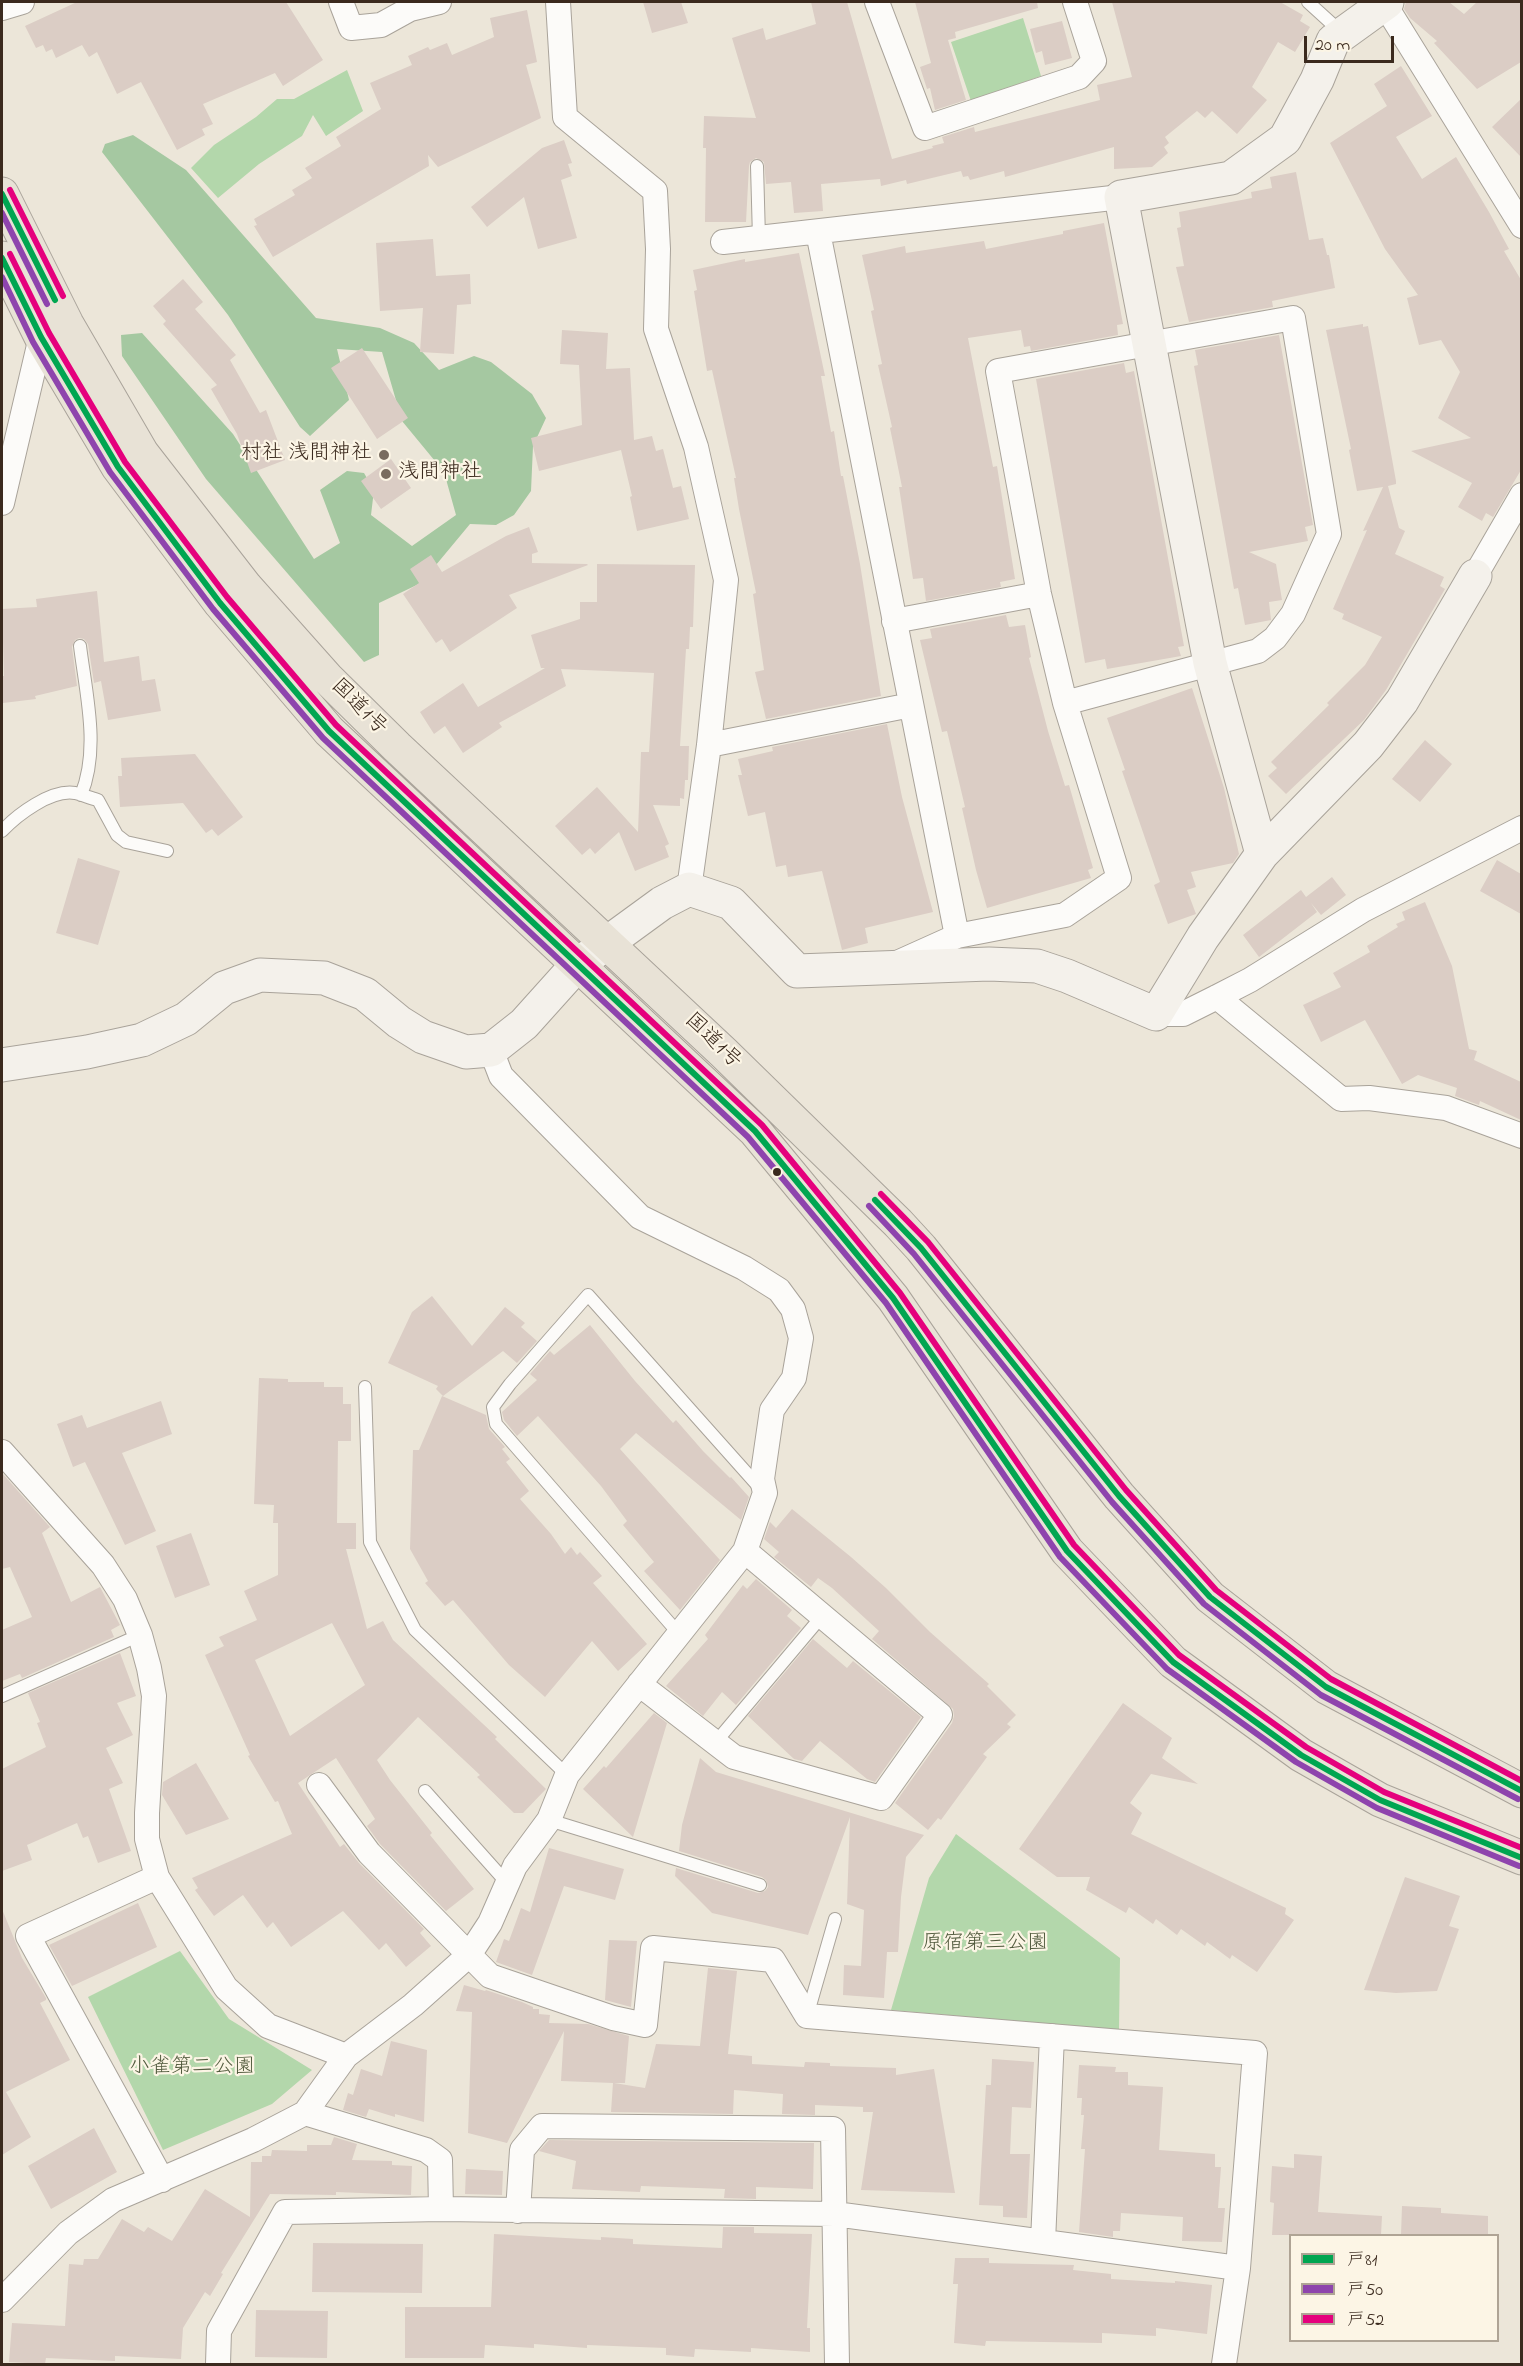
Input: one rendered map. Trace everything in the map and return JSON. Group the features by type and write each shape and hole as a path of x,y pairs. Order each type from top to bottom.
{"highway":[{"name":"国道1号","path":"2,194 67,324 142,453 246,587 327,678 898,1223 921,1248 1119,1496 1210,1597 1326,1687 1521,1791"},
{"name":"国道1号","path":"2,258 41,337 118,467 235,620 329,731 755,1131 893,1298 1067,1551 1173,1662 1301,1755 1370,1795 1521,1858"}],"street":[{"path":"2,8 22,2"},
{"path":"340,2 351,28 381,26 410,9 439,2"},
{"path":"558,2 565,117 655,191 658,249 656,329 696,447 726,580 709,745 689,889"},
{"path":"877,2 925,128 1079,77 1094,61 1075,2"},
{"path":"723,242 1121,197 1231,178 1286,139 1317,80 1333,41 1386,3 1521,226"},
{"path":"1121,197 1210,663 1262,854"},
{"path":"818,232 957,936"},
{"path":"883,969 957,936 1065,915 1119,878 1065,703 1039,594 998,371 1293,318 1329,534 1293,614 1275,638 1258,651 1065,703"},
{"path":"2,503 41,337"},
{"path":"1156,1014 1203,937 1262,854 1368,745 1402,701 1521,495"},
{"path":"894,621 1039,594"},
{"path":"709,745 911,705"},
{"path":"2,1065 87,1052 142,1040 186,1019 224,988 260,975 324,978 365,994 399,1022 423,1037 466,1052 491,1050 524,1024 577,965 662,903 689,889 731,903 797,971 989,964 1037,966 1067,976 1156,1014 1183,1014 1250,980 1364,910 1521,828"},
{"path":"1217,997 1341,1099 1369,1098 1446,1108 1521,1136"},
{"path":"2,2301 68,2233 113,2200 254,2140 305,2113 346,2056 413,2005 469,1955 490,1923 515,1866 549,1820 567,1775 745,1551 764,1486 772,1410 794,1378 801,1338 793,1309 779,1290 744,1268 640,1217 501,1076 491,1050"},
{"path":"2,1452 103,1565 125,1599 140,1635 154,1696 147,1839 157,1877 226,1988 268,2026 346,2056"},
{"path":"639,1684 734,1757 881,1798 940,1715 745,1551"},
{"path":"319,1785 369,1853 490,1976 613,2018 645,2025 653,1948 773,1960 807,2016 1255,2053 1238,2268 1224,2364"},
{"path":"157,1877 28,1936 162,2180"},
{"path":"1043,2242 1052,2036"},
{"path":"305,2113 426,2150 440,2160 441,2210"},
{"path":"518,2211 522,2150 542,2126 833,2128 837,2364"},
{"path":"218,2364 219,2331 285,2212 441,2210 835,2214 1238,2268"}],"lane":[{"path":"1308,2 1343,34"},
{"path":"757,166 759,238"},
{"path":"80,646 90,731 89,776 81,795"},
{"path":"2,831 13,820 42,800 73,792 98,800 117,835 126,842 167,851"},
{"path":"680,1635 496,1424 493,1407 510,1383 588,1295 764,1486"},
{"path":"365,1387 370,1542 415,1630 567,1775"},
{"path":"715,1743 822,1616"},
{"path":"2,1696 140,1635"},
{"path":"425,1791 507,1883"},
{"path":"549,1820 760,1885"},
{"path":"807,2016 835,1919"}],"green space":[{"path":"1023,18 1041,76 971,101 951,42"},
{"path":"347,70 363,111 326,136 313,115 302,136 259,164 218,198 191,168 214,145 256,117 277,99 294,99"},
{"path":"133,135 186,170 316,318 380,328 414,343 439,370 474,356 491,362 532,394 546,418 533,446 531,491 514,515 496,525 470,524 421,583 379,603 379,655 364,662 206,479 122,356 121,335 142,333 233,434 314,559 340,543 320,490 347,471 364,473 374,490 371,515 412,546 456,515 444,472 402,421 382,352 337,349 349,400 310,436 300,427 228,315 102,152 105,144"},
{"name":"原宿第三公園","path":"956,1834 1120,1958 1119,2030 891,2010 929,1878"},
{"name":"小雀第二公園","path":"180,1951 229,2019 312,2070 272,2104 163,2150 88,1997"}],"building":[{"path":"77,2 286,2 323,60 283,86 275,73 203,104 213,124 202,129 205,135 177,150 141,82 117,94 97,52 89,57 82,45 56,58 52,49 46,52 43,45 36,48 25,26"},
{"path":"643,2 681,2 688,23 652,33"},
{"path":"811,2 847,2 892,159 933,148 932,146 944,143 942,137 974,127 975,132 1100,100 1097,85 1132,77 1112,2 1280,2 1303,15 1300,21 1310,27 1295,52 1278,42 1252,87 1267,100 1237,134 1212,111 1205,118 1197,111 1165,137 1169,143 1164,147 1168,153 1152,167 1114,169 1114,147 1005,177 1004,171 970,180 968,176 963,177 961,171 907,184 906,180 881,186 880,179 821,184 823,211 794,213 791,182 766,184 764,162 756,158 750,162 749,166 746,222 705,222 704,116 756,118 732,38 763,28 766,40 816,24"},
{"path":"915,2 1037,2 1038,8 955,32 956,38 948,40 966,100 935,110 930,88 927,89 920,67 931,63"},
{"path":"1406,2 1449,2 1464,14 1477,2 1521,2 1521,62 1477,89 1434,43 1437,41 1410,18 1404,9"},
{"path":"527,10 537,62 526,65 541,118 438,167 428,155 429,166 273,257 254,226 257,225 254,219 295,195 292,190 312,178 305,168 341,146 336,137 381,109 370,83 412,65 408,56 428,47 430,50 447,43 452,55 494,37 490,18"},
{"path":"1062,21 1072,58 1045,65 1042,51 1036,53 1030,29"},
{"path":"1401,66 1432,116 1396,137 1422,179 1456,157 1509,249 1504,251 1521,280 1521,470 1493,517 1486,513 1482,521 1458,507 1472,483 1411,451 1471,438 1438,418 1460,372 1441,340 1419,345 1407,298 1418,295 1385,249 1330,143 1387,106 1374,84"},
{"path":"1521,99 1521,157 1492,127"},
{"path":"564,140 572,163 568,164 572,176 561,180 577,238 538,249 524,197 487,227 471,207 542,148"},
{"path":"1296,172 1309,240 1323,238 1327,255 1329,255 1335,288 1272,301 1273,307 1189,322 1176,267 1184,266 1177,228 1181,227 1179,212 1252,198 1251,192 1272,188 1270,177"},
{"path":"1104,223 1123,324 1117,325 1118,335 1031,351 1030,346 1024,347 1021,330 968,338 993,467 997,466 1015,579 1000,582 1001,587 926,601 923,578 913,579 899,487 902,487 878,365 882,364 871,311 874,310 862,255 905,246 906,253 984,241 986,249 1063,234 1063,231"},
{"path":"433,239 436,276 470,274 471,304 457,305 454,354 420,352 423,308 380,311 376,243"},
{"path":"799,253 825,376 821,376 831,432 834,431 860,564 881,696 766,719 755,672 764,670 753,594 756,593 739,509 734,478 736,478 712,370 707,371 694,291 697,290 693,270 745,259 745,262"},
{"path":"183,279 203,302 195,309 236,355 230,360 260,413 266,410 285,460 251,473 237,434 211,389 217,385 163,324 166,321 153,306"},
{"path":"1363,324 1363,327 1368,326 1396,481 1396,484 1388,486 1399,528 1405,531 1395,554 1444,577 1440,586 1445,589 1386,690 1364,720 1286,794 1268,776 1277,768 1271,762 1329,705 1327,703 1365,665 1382,637 1342,619 1344,614 1333,609 1367,530 1363,531 1383,487 1357,491 1349,450 1351,449 1326,330"},
{"path":"562,330 608,333 606,369 630,368 634,440 652,436 656,451 663,449 673,488 681,486 689,519 637,531 630,497 632,496 621,450 539,471 531,438 582,425 579,365 560,364"},
{"path":"1279,335 1313,525 1305,527 1308,541 1249,552 1276,564 1282,600 1269,602 1271,620 1245,625 1238,588 1234,589 1194,366 1198,365 1195,350"},
{"path":"362,348 408,418 377,439 331,368"},
{"path":"1124,363 1126,373 1134,371 1184,646 1178,647 1181,656 1107,669 1105,659 1085,663 1036,379"},
{"name":"浅間神社","path":"391,459 411,488 381,509 361,481"},
{"path":"529,527 538,552 532,554 532,563 588,565 509,595 517,608 450,652 442,639 436,643 403,594 419,583 410,569 431,555 442,572 506,536"},
{"path":"597,564 695,565 693,627 690,627 689,649 686,649 680,746 689,746 688,780 685,780 684,799 680,798 680,806 653,805 669,844 665,846 669,857 635,871 619,832 595,854 590,848 582,855 555,826 597,787 638,832 641,752 649,752 654,673 561,669 566,686 499,723 502,727 463,753 445,726 434,734 420,712 463,683 478,707 545,668 541,668 531,635 580,619 580,602 597,602"},
{"path":"97,591 104,662 139,656 142,681 155,679 161,711 108,720 101,681 94,683 88,644 84,639 79,638 75,640 72,647 77,686 35,696 36,699 3,703 2,609 37,607 36,599"},
{"path":"1006,615 1009,627 1025,625 1031,657 1029,658 1048,731 1065,786 1069,785 1093,868 1088,870 1091,878 987,908 976,870 962,808 965,807 947,731 942,732 920,640 932,638 930,629"},
{"path":"1192,688 1224,788 1239,854 1233,863 1191,872 1196,887 1187,890 1196,914 1168,924 1154,885 1160,882 1122,771 1125,770 1107,718"},
{"path":"887,724 902,797 933,912 865,928 868,943 842,950 822,871 788,877 786,865 776,867 765,812 748,816 738,775 742,775 738,759 773,751 772,747"},
{"path":"1425,740 1452,764 1420,802 1392,779"},
{"path":"195,754 243,817 218,836 212,829 206,833 183,803 120,807 118,776 122,776 121,758"},
{"path":"78,858 120,871 98,945 56,933"},
{"path":"1497,860 1521,874 1521,914 1480,891"},
{"path":"1332,877 1346,895 1321,915 1311,903 1317,912 1259,957 1243,935 1301,890 1306,897"},
{"path":"1425,902 1452,966 1469,1049 1477,1051 1474,1060 1521,1082 1521,1120 1480,1101 1479,1105 1455,1096 1457,1088 1418,1075 1402,1084 1365,1020 1321,1042 1303,1005 1341,987 1333,973 1370,952 1367,946 1398,927 1396,924 1405,920 1402,912"},
{"path":"432,1296 472,1346 505,1307 525,1323 521,1327 537,1341 517,1363 503,1351 443,1396 436,1389 438,1386 388,1363 412,1312"},
{"path":"590,1325 635,1381 673,1423 676,1420 749,1497 741,1520 636,1433 620,1449 720,1560 680,1610 644,1571 654,1562 623,1525 627,1521 601,1486 538,1416 517,1436 504,1420 502,1412 537,1380 530,1374 550,1351 554,1355"},
{"path":"259,1378 288,1379 288,1382 324,1382 324,1387 343,1387 343,1404 351,1404 351,1441 338,1441 337,1523 356,1523 356,1549 346,1549 367,1629 383,1621 393,1640 497,1737 495,1739 546,1789 523,1813 514,1813 477,1777 480,1775 418,1717 377,1760 432,1833 430,1835 474,1889 446,1911 380,1844 367,1826 375,1819 336,1758 298,1783 340,1847 344,1844 359,1863 424,1929 420,1933 431,1946 406,1967 386,1943 379,1950 343,1911 291,1947 273,1922 267,1928 243,1895 214,1916 195,1890 198,1888 192,1878 292,1834 278,1801 275,1802 248,1756 250,1755 205,1655 224,1646 219,1637 257,1620 244,1591 278,1575 278,1523 273,1523 274,1505 254,1504","holes":["332,1623 365,1685 290,1736 255,1660"]},
{"path":"442,1396 486,1415 489,1429 505,1447 502,1449 510,1459 506,1462 529,1491 520,1499 551,1534 565,1554 571,1547 577,1555 580,1552 602,1576 593,1583 647,1644 618,1671 592,1641 545,1697 509,1665 453,1600 445,1606 425,1583 428,1581 410,1549 413,1450 419,1450"},
{"path":"161,1401 172,1434 122,1453 156,1531 125,1545 85,1462 73,1467 57,1424 82,1415 87,1428"},
{"path":"2,1473 50,1527 42,1533 71,1602 100,1587 120,1625 111,1630 114,1637 22,1678 20,1674 2,1681 2,1630 32,1617 10,1567 2,1569"},
{"path":"792,1509 886,1588 930,1632 989,1684 987,1686 1016,1715 1007,1724 1011,1727 983,1754 987,1757 941,1820 938,1818 928,1830 895,1803 952,1723 953,1709 872,1639 879,1631 832,1588 818,1578 811,1587 774,1557 779,1552 764,1539 770,1522 776,1528"},
{"path":"191,1533 210,1585 175,1598 156,1546"},
{"path":"756,1579 792,1610 787,1616 801,1628 736,1705 722,1692 703,1716 666,1686 708,1639 705,1635 743,1585 747,1589"},
{"path":"813,1639 847,1668 853,1661 921,1717 875,1782 867,1779 820,1741 802,1761 794,1759 748,1716"},
{"path":"120,1653 136,1696 117,1703 133,1735 106,1748 123,1783 109,1789 131,1851 98,1863 88,1836 83,1838 77,1823 27,1845 32,1860 2,1871 2,1769 46,1747 37,1723 40,1722 28,1693"},
{"path":"1123,1703 1172,1738 1162,1758 1198,1784 1151,1774 1130,1803 1142,1813 1131,1834 1286,1908 1285,1914 1294,1920 1257,1972 1232,1955 1230,1959 1207,1942 1205,1946 1181,1929 1177,1935 1156,1919 1153,1924 1129,1907 1126,1913 1086,1890 1090,1877 1057,1877 1019,1849"},
{"path":"654,1713 667,1723 633,1837 583,1789 604,1766 606,1768"},
{"path":"700,1758 716,1772 924,1835 906,1857 898,1952 887,1952 884,1998 843,1995 844,1965 861,1966 864,1910 847,1904 850,1817 808,1935 712,1913 675,1876 676,1868 758,1893 765,1891 768,1887 766,1880 762,1877 679,1851 682,1825"},
{"path":"196,1763 229,1819 186,1835 162,1795 163,1782"},
{"path":"549,1848 624,1869 615,1900 564,1886 532,1975 496,1962 504,1939 509,1941 521,1908 530,1912"},
{"path":"1405,1877 1460,1896 1449,1926 1459,1929 1437,1991 1396,1993 1364,1990"},
{"path":"138,1903 157,1947 72,1986 49,1945"},
{"path":"2,1909 22,1958 46,1998 40,2003 70,2060 6,2092 31,2137 2,2155"},
{"path":"609,1940 637,1941 631,2007 605,2000"},
{"path":"708,1968 737,1971 728,2054 752,2056 752,2064 804,2067 805,2062 830,2063 830,2066 896,2068 896,2075 934,2069 955,2193 861,2190 873,2112 863,2112 863,2107 815,2105 815,2115 782,2114 783,2094 734,2090 733,2114 611,2112 613,2083 561,2081 564,2031 507,2143 468,2133 472,2012 456,2011 464,1985 486,1990 522,2002 533,2009 539,2009 539,2014 550,2015 549,2023 588,2024 629,2036 625,2083 614,2083 645,2088 656,2044 700,2046"},
{"path":"391,2041 427,2050 424,2122 395,2114 395,2117 369,2109 366,2117 343,2110 348,2093 353,2095 361,2069 382,2076"},
{"path":"992,2059 1034,2062 1031,2108 1012,2107 1010,2154 1030,2154 1027,2218 1003,2217 1003,2206 979,2205 986,2085 991,2085"},
{"path":"1079,2065 1116,2067 1115,2072 1128,2072 1128,2085 1163,2087 1159,2150 1215,2154 1215,2167 1221,2167 1218,2208 1225,2208 1222,2242 1182,2241 1183,2217 1121,2213 1120,2231 1113,2231 1113,2237 1079,2232 1085,2149 1081,2149 1084,2115 1081,2115 1082,2098 1077,2098"},
{"path":"94,2128 117,2172 51,2209 28,2166"},
{"path":"334,2137 357,2144 352,2160 392,2161 392,2165 412,2166 411,2195 336,2192 336,2195 270,2194 221,2273 223,2274 210,2296 205,2292 183,2328 181,2359 115,2356 115,2361 46,2358 45,2364 9,2362 12,2323 65,2326 69,2264 83,2265 84,2259 98,2259 122,2219 144,2232 148,2227 172,2241 205,2189 250,2217 251,2162 262,2162 262,2156 271,2156 272,2150 307,2151 307,2145 331,2145"},
{"path":"549,2140 814,2143 813,2189 756,2187 756,2199 724,2198 725,2189 641,2186 640,2192 572,2189 576,2161 539,2151"},
{"path":"1294,2154 1322,2156 1318,2212 1382,2216 1381,2234 1272,2235 1274,2203 1270,2202 1272,2166 1294,2168"},
{"path":"466,2169 503,2171 502,2195 465,2194"},
{"path":"1402,2206 1441,2208 1441,2213 1488,2216 1488,2234 1401,2234"},
{"path":"723,2227 754,2227 754,2233 812,2234 807,2328 810,2328 810,2352 751,2348 751,2352 695,2349 694,2357 666,2355 666,2348 587,2345 587,2348 534,2344 534,2348 485,2345 484,2358 405,2358 405,2307 491,2307 494,2234 601,2240 601,2237 633,2239 633,2244 722,2248"},
{"path":"313,2243 423,2244 422,2293 312,2292"},
{"path":"955,2258 989,2258 989,2263 1074,2265 1073,2270 1111,2274 1111,2279 1212,2285 1207,2334 1156,2328 1156,2336 1102,2333 1102,2343 986,2341 985,2346 954,2343 958,2284 953,2284"},
{"path":"256,2310 328,2311 327,2358 255,2357"}],"transit line":[{"name":"戸52","path":"10,190 63,296"},
{"name":"戸81","path":"2,194 55,300"},
{"name":"戸50","path":"2,213 47,304"},
{"name":"戸52","path":"10,254 49,333 125,462 227,597 336,725 762,1125 900,1293 1074,1545 1179,1655 1306,1747 1384,1792 1522,1848"},
{"name":"戸81","path":"2,258 41,337 118,467 220,603 329,731 755,1131 893,1298 1067,1551 1173,1662 1301,1755 1380,1800 1522,1858"},
{"name":"戸50","path":"2,277 33,342 110,472 213,609 323,738 748,1137 886,1303 1060,1557 1167,1669 1296,1762 1377,1808 1519,1866"},
{"name":"戸52","path":"881,1194 928,1242 1126,1490 1216,1590 1331,1679 1522,1781"},
{"name":"戸81","path":"875,1200 921,1248 1119,1496 1210,1597 1326,1687 1522,1791"},
{"name":"戸50","path":"869,1206 914,1254 1112,1502 1204,1604 1321,1695 1518,1799"}],"place":[{"name":"村社 浅間神社","path":"384,455"},
{"name":"浅間神社","path":"386,474"}]}
